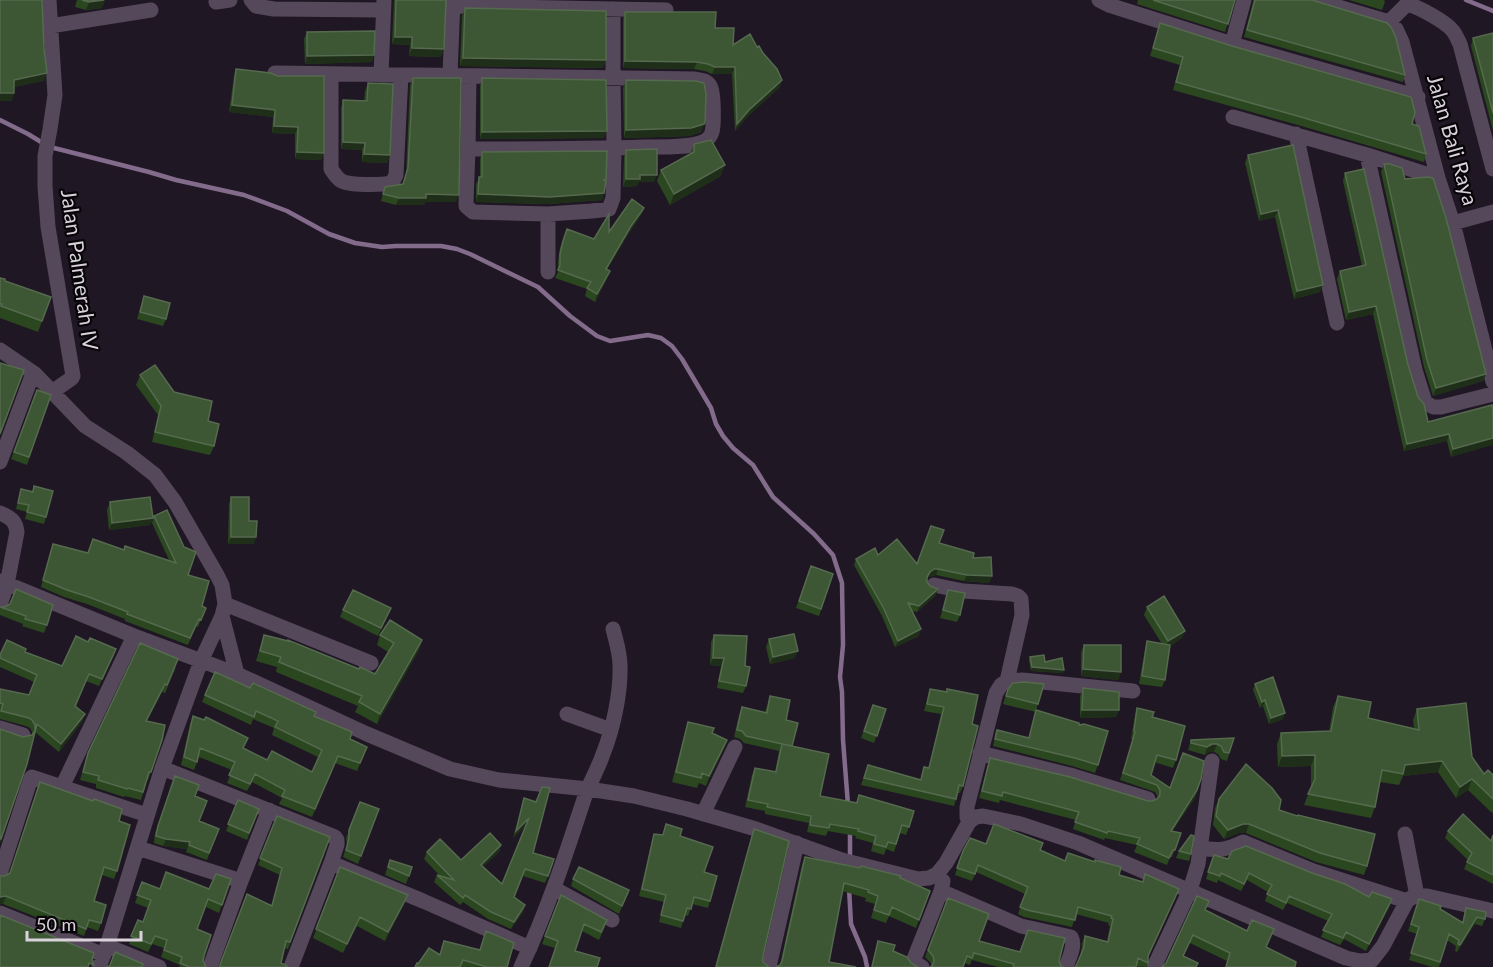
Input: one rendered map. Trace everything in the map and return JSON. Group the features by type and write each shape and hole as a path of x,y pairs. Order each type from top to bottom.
{"street":[{"name":"Jalan Palmerah IV","path":"49,0 55,95 45,156 45,186 48,227 73,375 52,392"},
{"path":"250,0 259,7 274,9 314,5 384,5 381,75"},
{"path":"1099,0 1108,5 1232,44 1418,97"},
{"path":"1232,44 1244,0"},
{"path":"1315,0 1389,22 1407,4 1432,15 1453,30 1460,44 1493,169"},
{"path":"450,75 453,3 666,10"},
{"path":"50,26 128,7 151,10"},
{"path":"469,76 466,207 469,210 548,214 609,209 613,198 614,9"},
{"name":"Jalan Bali Raya","path":"1389,22 1396,29 1402,42 1418,97 1493,382"},
{"path":"275,73 703,80 710,85 713,97 712,132 703,142 676,146 614,148 468,149"},
{"path":"331,74 331,169 341,182 384,184 392,183 396,175 401,75"},
{"path":"1233,117 1438,178"},
{"path":"1296,134 1337,323"},
{"path":"1367,155 1415,370 1425,402 1433,407 1441,407 1493,394"},
{"path":"1453,223 1493,212"},
{"path":"548,214 548,272"},
{"path":"0,350 33,373 85,426 127,453 155,475 175,502 222,585 224,610 237,675"},
{"path":"0,462 33,373"},
{"path":"0,513 11,518 17,526 0,604"},
{"path":"4,583 237,675 450,769 499,780 634,796 756,829 842,860 918,879 938,874 969,822 976,817 983,816 1021,824 1078,843 1346,958 1372,964 1412,898 1405,834"},
{"path":"934,585 963,591 1012,594 1021,599 1022,615 1007,681"},
{"path":"103,956 162,768 201,661 224,610"},
{"path":"224,610 371,663"},
{"path":"521,967 555,889 588,789 611,730 620,668 613,629"},
{"path":"62,787 134,636"},
{"path":"969,822 967,807 996,693 1001,685 1007,681 1022,680 1133,691"},
{"path":"567,714 611,730"},
{"path":"0,728 23,735"},
{"path":"704,814 735,747"},
{"path":"980,753 1070,775 1148,799"},
{"path":"1154,967 1190,890 1201,848 1212,761"},
{"path":"162,768 338,840 291,967"},
{"path":"0,874 31,778 34,777 147,815"},
{"path":"210,967 269,810"},
{"path":"1201,848 1226,850 1243,842 1313,872 1412,898 1427,896 1493,911"},
{"path":"769,967 797,843"},
{"path":"138,848 242,881"},
{"path":"331,863 530,948"},
{"path":"922,967 914,962 914,958 941,891 946,863"},
{"path":"555,889 612,920"},
{"path":"941,891 1021,926 1071,937 1073,945 1066,967"},
{"path":"0,913 103,956 159,967"}],"building":[{"path":"0,0 42,0 47,73 14,80 14,93 0,93"},
{"path":"396,0 446,0 444,49 412,48 412,37 395,37"},
{"path":"1153,0 1235,0 1228,24"},
{"path":"1255,0 1312,0 1387,23 1396,38 1405,75 1247,30"},
{"path":"465,8 606,11 606,60 463,58"},
{"path":"625,12 716,12 715,28 734,28 733,45 750,34 757,47 759,46 777,69 782,80 737,124 735,67 715,67 697,62 625,61"},
{"path":"1160,23 1411,97 1415,112 1412,124 1419,126 1426,154 1176,82 1183,57 1153,48"},
{"path":"375,31 374,55 307,56 307,32"},
{"path":"1493,33 1493,113 1473,38"},
{"path":"236,69 271,73 277,76 324,76 324,153 297,152 298,127 274,126 275,110 232,105"},
{"path":"413,78 461,78 459,195 426,194 426,198 399,198 383,194 385,187 403,184 408,168"},
{"path":"482,78 606,80 607,131 482,132"},
{"path":"626,80 704,83 705,123 691,128 626,130"},
{"path":"368,83 393,84 390,155 364,154 365,143 343,142 343,100 367,101"},
{"path":"711,140 725,165 674,194 661,170 694,152 694,144"},
{"path":"1293,145 1323,285 1297,291 1278,210 1261,214 1248,155"},
{"path":"657,149 657,175 640,175 640,179 626,179 626,150"},
{"path":"607,151 604,193 550,197 478,194 479,177 482,177 482,152"},
{"path":"1384,164 1402,168 1405,179 1433,178 1446,218 1486,374 1436,388 1427,360"},
{"path":"1364,169 1408,365 1418,397 1424,404 1428,422 1492,405 1493,438 1453,449 1449,434 1407,444 1376,306 1349,312 1340,271 1366,265 1345,173"},
{"path":"632,199 644,208 606,269 610,271 597,294 587,288 591,282 558,270 567,229 594,239 609,214 609,232"},
{"path":"0,278 51,297 42,321 1,306"},
{"path":"144,296 170,303 166,319 140,312"},
{"path":"0,363 24,370 0,434"},
{"path":"155,365 174,392 212,401 208,421 219,424 214,446 155,432 161,406 140,375"},
{"path":"37,390 51,395 29,457 14,452"},
{"path":"34,486 53,491 46,517 27,512 29,505 18,503 21,489 33,492"},
{"path":"150,497 153,518 112,523 110,502"},
{"path":"231,497 249,497 249,521 257,521 256,537 231,537"},
{"path":"167,510 184,547 196,552 188,575 209,581 202,606 206,608 190,638 43,580 53,544 88,553 93,539 124,550 125,546 176,563 154,516"},
{"path":"931,526 944,530 939,543 974,553 973,558 991,557 992,576 967,575 934,569 927,577 927,582 938,589 919,606 908,603 921,629 898,641 884,609 856,559 875,548 878,555 897,539 917,564"},
{"path":"811,566 833,574 821,609 799,601"},
{"path":"16,589 53,605 47,625 25,619 26,616 0,607 10,604"},
{"path":"353,590 391,608 381,628 343,610"},
{"path":"948,590 965,593 960,615 943,610"},
{"path":"1164,596 1185,631 1168,641 1147,607"},
{"path":"390,620 422,640 380,714 359,702 362,696 279,662 281,657 260,651 264,635 288,640 375,674 394,643 380,635"},
{"path":"794,634 798,651 773,657 769,639"},
{"path":"714,635 747,636 745,666 750,667 746,686 719,681 724,658 713,658"},
{"path":"76,636 88,642 90,638 116,649 102,679 89,674 75,706 85,714 61,744 37,724 27,764 0,839 0,729 23,737 32,735 35,725 29,718 1,711 3,704 0,703 0,689 29,695 37,675 0,658 0,655 7,640 26,649 25,652 62,666"},
{"path":"1147,641 1170,645 1165,680 1142,676"},
{"path":"140,643 178,659 167,685 165,684 146,721 165,725 162,740 143,792 98,780 99,776 83,772 88,753"},
{"path":"1084,645 1121,645 1121,672 1083,669"},
{"path":"1044,655 1045,662 1062,658 1064,670 1032,667 1030,657"},
{"path":"215,672 250,688 253,683 316,712 314,716 352,732 350,739 367,747 360,763 338,756 315,809 282,796 285,790 255,774 250,784 229,775 235,762 200,748 197,762 184,757 193,716 204,720 206,717 248,738 243,748 267,760 272,751 312,772 322,750 275,727 278,721 256,711 254,717 205,695"},
{"path":"1273,677 1285,713 1271,718 1265,700 1262,702 1255,684"},
{"path":"1013,683 1044,684 1038,704 1006,696"},
{"path":"1083,688 1119,692 1119,710 1082,710"},
{"path":"930,689 947,692 947,689 978,695 972,724 978,726 963,786 959,785 956,799 864,778 868,765 921,780 924,767 929,768 944,707 927,704"},
{"path":"770,696 790,700 786,720 798,723 792,746 746,736 742,731 737,730 742,707 767,713"},
{"path":"1338,696 1371,702 1368,718 1419,730 1417,709 1466,703 1472,757 1484,774 1488,770 1493,775 1493,799 1472,779 1460,787 1442,761 1405,765 1403,774 1382,770 1375,807 1308,794 1315,779 1315,755 1282,756 1281,733 1331,731"},
{"path":"873,705 886,709 877,736 864,731"},
{"path":"1137,708 1154,712 1152,717 1185,726 1176,760 1157,755 1151,775 1170,788 1183,753 1204,761 1197,790 1171,831 1181,833 1175,850 1169,858 1137,844 1140,838 1108,831 1107,833 1075,822 1079,812 1003,792 1002,796 982,791 990,758 1070,777 1148,801 1157,799 1160,790 1157,785 1123,773 1135,732"},
{"path":"1036,710 1079,723 1079,725 1084,724 1108,731 1098,765 995,739 997,730 1029,738"},
{"path":"688,722 714,728 712,733 727,740 709,776 702,773 701,778 676,772"},
{"path":"1234,738 1229,753 1224,752 1217,744 1207,747 1191,743 1191,740"},
{"path":"782,744 829,754 820,796 857,803 859,795 914,811 909,827 902,825 896,844 888,842 886,847 874,844 876,836 858,831 859,829 830,824 829,828 810,825 811,816 767,807 768,804 748,800 755,768 776,772"},
{"path":"1246,764 1272,788 1281,800 1279,810 1375,834 1367,866 1320,853 1249,824 1228,830 1216,816 1219,799"},
{"path":"175,776 199,785 195,796 207,801 199,821 219,829 209,853 189,845 190,842 156,836"},
{"path":"40,782 122,809 119,821 130,825 117,871 104,867 94,901 106,905 101,923 89,920 86,929 6,896 0,897 0,876 10,873"},
{"path":"542,787 550,788 533,853 554,859 548,876 525,869 514,897 525,905 514,922 491,912 465,895 463,898 437,875 454,880 427,852 440,839 461,860 490,833 501,845 481,865 502,884 529,818 516,831 524,798 536,802"},
{"path":"238,800 259,809 249,833 228,824"},
{"path":"360,802 379,809 361,856 346,850 349,830"},
{"path":"1463,814 1491,841 1493,835 1493,875 1467,862 1472,853 1448,831"},
{"path":"277,816 330,837 290,942 286,941 281,963 288,967 219,967 247,894 272,906 282,868 260,858"},
{"path":"666,824 682,829 680,836 713,847 704,872 717,876 710,901 694,897 691,909 687,908 683,921 661,915 666,895 642,889 654,834 663,835"},
{"path":"994,824 1043,843 1040,850 1065,861 1068,853 1095,862 1095,860 1121,867 1119,875 1143,882 1145,874 1179,889 1148,956 1148,963 1138,958 1136,967 1075,967 1084,947 1085,936 1108,942 1112,916 1078,907 1075,920 1027,910 1020,907 1028,887 978,865 975,874 957,868 970,838 986,844"},
{"path":"754,829 789,841 763,956 763,962 769,967 716,967"},
{"path":"1191,835 1194,836 1191,854 1179,851"},
{"path":"1246,846 1345,884 1369,897 1372,892 1392,899 1369,944 1346,932 1343,938 1323,930 1332,914 1289,896 1286,903 1267,894 1272,885 1249,873 1244,884 1221,873 1220,876 1208,872 1214,855 1228,859 1232,851"},
{"path":"805,857 860,868 861,866 901,876 900,878 930,891 919,920 892,907 889,915 874,910 878,896 868,892 869,890 844,883 829,962 856,967 776,967 782,961"},
{"path":"390,860 412,867 409,876 388,867"},
{"path":"340,867 408,895 388,932 360,917 347,944 316,929"},
{"path":"579,867 629,890 622,906 573,879"},
{"path":"166,872 209,889 216,874 231,879 222,905 208,899 197,929 211,935 203,961 206,967 187,967 180,963 182,957 164,950 167,940 155,936 151,944 131,936 138,920 143,922 151,900 137,895 142,882 160,889"},
{"path":"561,895 607,920 601,932 584,924 575,951 600,958 597,967 549,967 558,941 545,936"},
{"path":"1197,896 1209,901 1205,910 1247,931 1252,920 1274,929 1266,947 1296,962 1295,967 1226,967 1230,953 1193,935 1183,956 1198,963 1196,967 1162,967 1166,963"},
{"path":"948,898 989,914 979,941 1020,952 1028,930 1065,938 1059,961 1063,967 1013,967 1014,964 974,953 972,958 967,956 963,967 930,967 934,961 928,950"},
{"path":"1419,899 1441,906 1440,909 1463,923 1466,908 1486,912 1485,919 1477,917 1460,945 1459,940 1449,934 1440,962 1411,953 1419,927 1411,924"},
{"path":"0,915 94,953 92,960 94,965 89,963 88,967 0,967"},
{"path":"486,931 514,943 507,967 487,967 463,960 460,967 415,967 429,948 440,955 444,941 480,950"},
{"path":"878,941 895,945 893,951 907,957 918,967 872,967"},
{"path":"115,952 143,964 142,967 107,967"}],"waterway":[{"path":"1466,0 1493,11"},
{"path":"0,120 54,148 244,195 287,211 329,234 355,243 382,247 441,246 457,249 538,287 570,316 597,336 610,341 648,335 661,338 672,346 711,408 723,436 753,465 773,497 814,534 833,555 842,583 843,645 840,677 848,805"},
{"path":"850,831 850,859"},
{"path":"849,888 851,924 867,967"}]}
